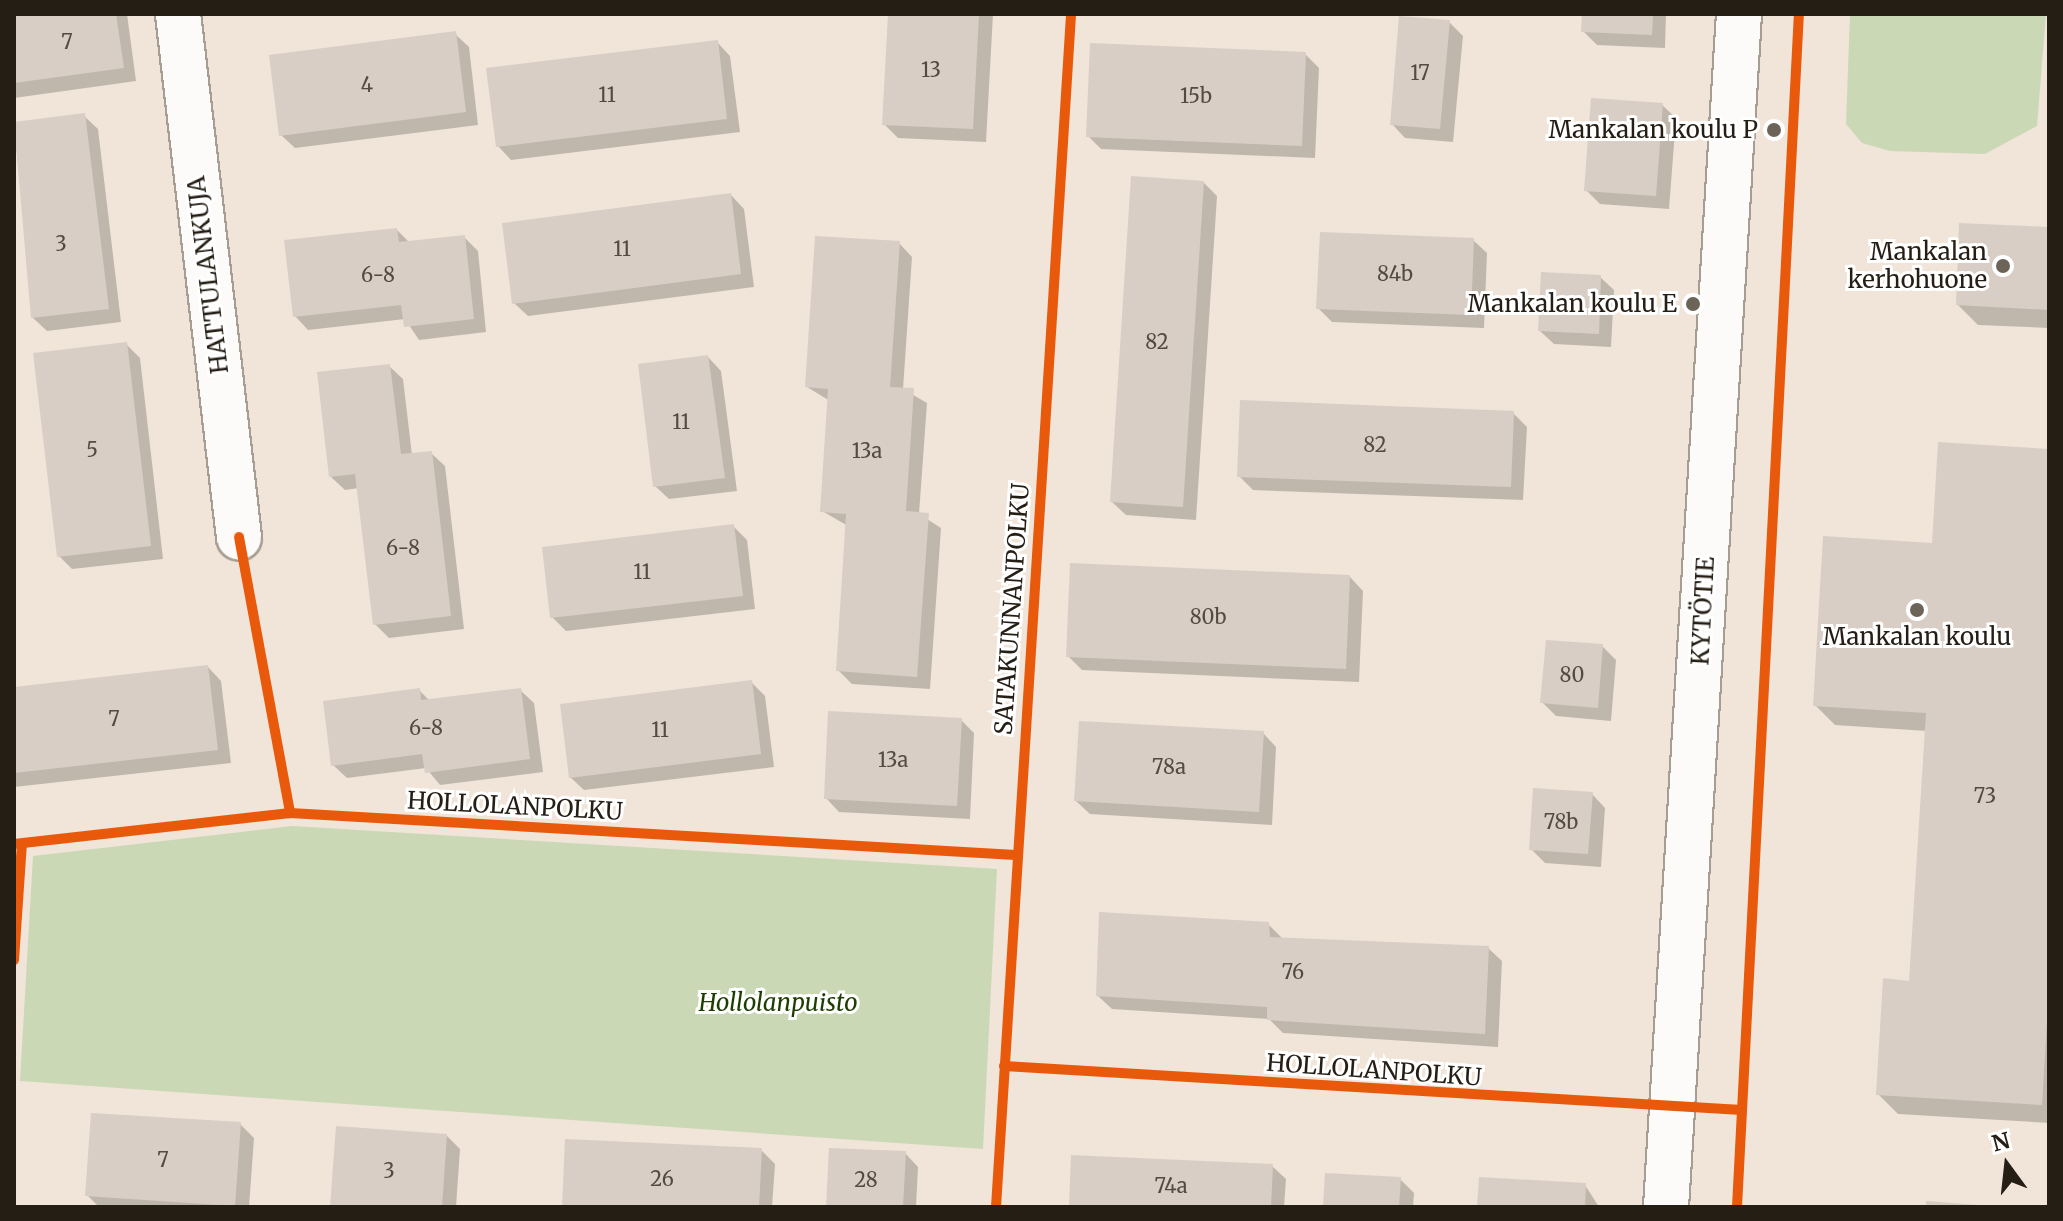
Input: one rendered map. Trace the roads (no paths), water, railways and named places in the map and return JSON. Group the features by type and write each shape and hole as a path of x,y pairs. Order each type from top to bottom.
{"street":[{"name":"HATTULANKUJA","path":"178,14 239,537"},
{"name":"KYTÖTIE","path":"1666,1207 1739,14"}],"place":[{"name":"Mankalan koulu P","path":"1774,130"},
{"name":"Mankalan kerhohuone","path":"2003,266"},
{"name":"Mankalan koulu E","path":"1693,304"},
{"name":"Mankalan koulu","path":"1917,610"}],"park label":[{"name":"Hollolanpuisto","path":"778,1003"}]}
